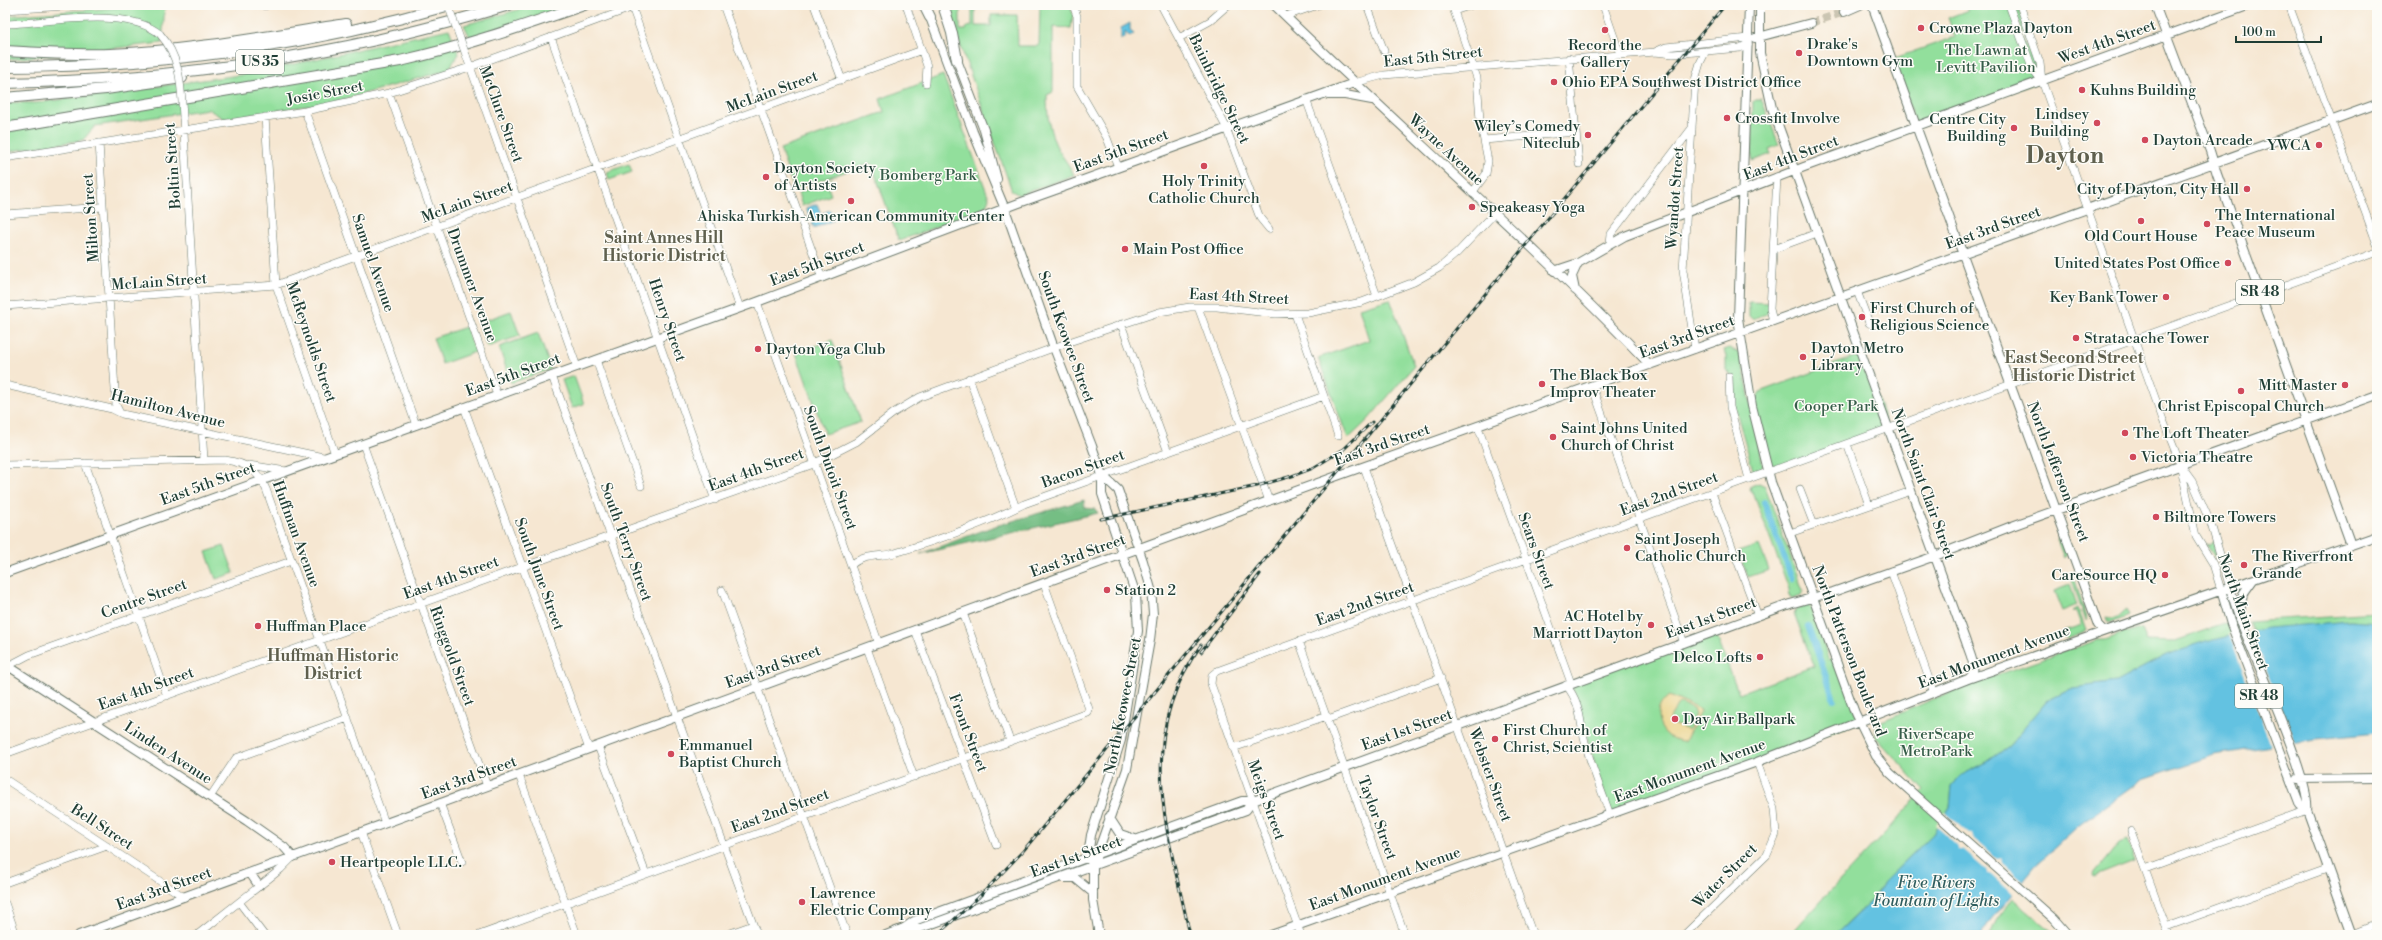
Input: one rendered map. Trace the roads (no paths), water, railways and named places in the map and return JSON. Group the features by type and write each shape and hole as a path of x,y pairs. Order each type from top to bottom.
{"highway":[{"name":"US 35","path":"5,67 87,66 159,60 322,36 449,5"},
{"name":"US 35","path":"5,83 95,80 262,62 397,35 509,5"},
{"path":"5,128 400,61 439,52 504,33 584,5"},
{"path":"925,5 930,17"},
{"path":"943,5 952,33 957,60"},
{"path":"5,51 69,54 152,51 240,42 433,10"},
{"path":"5,98 164,82 262,62"}],"main road":[{"name":"South Keowee Street","path":"938,5 984,130 1005,209"},
{"name":"Wayne Avenue","path":"1274,5 1354,83 1576,292 1650,365"},
{"name":"North Patterson Boulevard","path":"1749,5 1738,286 1739,333 1754,414 1768,472 1860,722 1879,761 1915,796 2046,912 2068,935"},
{"name":"North Saint Clair Street","path":"1760,5 1760,53 1770,102 1935,556 1974,670 1972,676 1968,679"},
{"path":"1844,12 1860,5"},
{"name":"North Jefferson Street","path":"1872,5 2098,625 2104,631"},
{"name":"SR 48","path":"2155,5 2214,163 2351,545"},
{"name":"West 4th Street","path":"2042,81 2250,5"},
{"name":"South Keowee Street","path":"930,17 972,132 1005,209 1054,348 1102,475 1102,494 1124,554"},
{"name":"East 5th Street","path":"1748,41 1812,23"},
{"name":"East 4th Street","path":"1554,271 1578,263 1610,244 1777,177 2042,81"},
{"name":"East 5th Street","path":"5,573 757,302 1118,167 1354,83"},
{"path":"1321,94 1346,95 1374,101"},
{"name":"East 3rd Street","path":"79,935 1269,501 2088,209 2377,104"},
{"path":"1576,292 1572,279 1574,270 1578,263"},
{"name":"East 1st Street","path":"886,935 904,928 914,921 1099,852 1242,801 1253,802 1458,727 1568,684 1758,616 1935,556 2057,510 2377,395"},
{"name":"South Keowee Street","path":"1102,475 1118,490 1139,549"},
{"name":"East Monument Avenue","path":"1271,935 1757,762 1968,679 2104,631 2116,629 2221,590 2377,536"},
{"name":"North Keowee Street","path":"1099,935 1093,893 1093,866 1122,783 1131,752 1152,626 1151,589 1139,549"},
{"name":"North Keowee Street","path":"1093,866 1088,856 1095,820 1121,740 1138,631 1136,595 1124,554"},
{"name":"SR 48","path":"2240,621 2243,594 2253,580"},
{"name":"North Main Street","path":"2230,588 2240,621 2297,765 2308,802 2307,810 2351,935"},
{"name":"North Main Street","path":"2221,590 2231,624 2300,804 2307,810"},
{"name":"Linden Avenue","path":"6,665 260,830 284,847 293,857"},
{"path":"2292,781 2301,778 2377,778"},
{"name":"East 1st Street","path":"904,928 918,929 1093,866 1246,810 1253,802"},
{"path":"1109,817 1120,834 1135,839"},
{"path":"250,873 259,886"},
{"path":"1059,878 1075,878 1093,893"}],"street":[{"path":"5,10 81,5"},
{"name":"McClure Street","path":"449,5 578,367"},
{"path":"723,5 822,278"},
{"path":"814,5 842,80"},
{"path":"906,5 928,66 926,83"},
{"path":"1074,5 1078,16 1077,86 1107,138 1118,167"},
{"name":"Bainbridge Street","path":"1161,5 1226,128 1260,218 1268,228"},
{"path":"1179,38 1210,21 1228,5"},
{"path":"1286,16 1318,5"},
{"path":"1367,5 1384,51"},
{"path":"1472,5 1453,8 1477,78 1488,168 1482,180 1472,193"},
{"path":"1603,5 1620,54"},
{"path":"2009,5 2032,68 2042,81"},
{"path":"2020,5 2040,63 2042,81"},
{"path":"2289,5 2330,120 2377,244"},
{"path":"58,6 59,21"},
{"path":"635,6 679,139 740,308"},
{"name":"Josie Street","path":"5,158 305,111 389,93 470,67 635,6"},
{"name":"Boltin Street","path":"5,24 104,18 129,19 148,26 160,34 171,49 178,66 183,117 204,460"},
{"name":"Henry Street","path":"551,37 659,337 715,500"},
{"name":"East 5th Street","path":"1655,52 1666,46 1748,41"},
{"name":"East 5th Street","path":"1354,83 1384,75 1473,66 1620,54 1655,52 1673,54 1740,48 1748,41"},
{"name":"McLain Street","path":"5,306 276,285 761,110 922,50"},
{"name":"Wyandot Street","path":"1695,349 1684,283 1686,213 1693,128 1695,80 1700,63 1706,51"},
{"path":"1569,58 1579,164"},
{"name":"North Main Street","path":"2042,81 2181,466 2196,536 2213,564 2221,590"},
{"name":"Drummer Avenue","path":"389,93 497,396"},
{"path":"1306,99 1377,296"},
{"name":"Samuel Avenue","path":"305,111 416,425"},
{"name":"McReynolds Street","path":"265,117 276,285 335,454"},
{"path":"1610,244 1611,234 1693,128"},
{"path":"1484,140 1576,132"},
{"name":"Milton Street","path":"99,143 116,405 118,411"},
{"path":"1773,321 1770,309 1777,177"},
{"path":"5,214 103,207"},
{"name":"East 4th Street","path":"5,754 522,567 715,500 814,463 856,442 894,412 920,397 1121,324 1159,312 1198,307 1295,314 1344,308 1414,282 1439,268 1456,253 1494,214"},
{"path":"1774,249 1817,233"},
{"name":"East 2nd Street","path":"1213,674 1224,668 1639,518 2011,386 2377,252"},
{"path":"1857,291 1869,323 1873,324"},
{"name":"South Dutoit Street","path":"757,302 879,644"},
{"path":"1198,307 1269,501"},
{"path":"1295,314 1338,436"},
{"path":"1121,324 1168,452"},
{"path":"596,360 641,486"},
{"name":"South Terry Street","path":"552,376 757,935"},
{"path":"1729,376 1730,407 1749,480"},
{"path":"969,378 1016,508"},
{"name":"Hamilton Avenue","path":"5,385 202,432 314,457 326,457"},
{"path":"1592,386 1684,642"},
{"name":"Bacon Street","path":"851,565 859,559 895,553 1102,475 1324,396"},
{"name":"South June Street","path":"464,407 589,749"},
{"name":"Sears Street","path":"1478,426 1526,559 1568,684 1582,716 1585,742 1610,815"},
{"name":"Ringgold Street","path":"363,444 487,786"},
{"path":"1847,444 1869,505"},
{"name":"Huffman Avenue","path":"5,465 225,460 242,464 256,471 262,480 385,823"},
{"path":"85,463 167,696"},
{"path":"242,464 286,471"},
{"name":"North Main Street","path":"2181,466 2192,481 2211,524 2230,588"},
{"name":"Webster Street","path":"1364,467 1414,600 1533,935"},
{"path":"1800,489 1814,525"},
{"path":"1790,534 1911,491"},
{"path":"1712,493 1758,616"},
{"name":"Centre Street","path":"6,665 29,655 291,560"},
{"path":"1891,571 1934,693"},
{"name":"East 2nd Street","path":"479,935 914,777 1089,711 1044,583"},
{"path":"722,590 847,935"},
{"path":"962,613 1010,741"},
{"name":"Front Street","path":"915,630 996,845"},
{"name":"Taylor Street","path":"1300,641 1404,935"},
{"path":"867,648 914,777"},
{"name":"Meigs Street","path":"1213,674 1211,684 1301,935"},
{"path":"1233,748 1328,718 1441,678"},
{"path":"210,797 236,758 348,718"},
{"path":"598,746 646,874"},
{"name":"Water Street","path":"1684,935 1767,855 1776,834 1774,809 1757,762"},
{"path":"519,775 577,935"},
{"name":"Bell Street","path":"5,780 184,897"},
{"path":"440,803 462,862"},
{"path":"2145,869 2307,810"},
{"path":"2131,831 2169,935"},
{"path":"361,832 398,935"},
{"path":"5,884 107,846"},
{"path":"197,935 293,857"},
{"path":"2166,927 2327,869"},
{"path":"239,902 264,935"},
{"path":"5,903 16,935"},
{"path":"2351,935 2377,924"},
{"path":"725,935 753,925"}],"water":[{"path":"1130,23 1130,31 1134,34 1130,37 1125,32 1125,36 1121,40 1121,28"},
{"path":"817,204 821,214 830,210 834,220 814,228 806,208"},
{"name":"Five Rivers Fountain of Lights","path":"2350,621 2377,623 2377,733 2316,739 2214,755 2143,779 2078,826 2036,865 1988,923 1982,935 1835,935 1876,896 1884,882 1933,834 1950,807 1952,786 1960,776 1987,762 2009,746 2047,701 2073,688 2116,682 2166,655 2213,640 2267,628"}],"waterway":[{"path":"1764,502 1792,579"},
{"path":"1808,626 1834,699"}],"tunnel":[{"path":"1811,23 1844,12"}],"railway":[{"path":"937,935 978,898 1023,851 1725,5"},
{"path":"1101,519 1257,486 1292,476 1313,468 1344,449 1372,422"},
{"path":"1201,652 1260,574"},
{"path":"1190,935 1166,823 1162,787 1162,751 1168,715 1180,680 1201,645"}],"place":[{"name":"Crowne Plaza Dayton","path":"1921,28"},
{"name":"Record the Gallery","path":"1605,30"},
{"name":"Drake's Downtown Gym","path":"1799,53"},
{"name":"Ohio EPA Southwest District Office","path":"1554,82"},
{"name":"Kuhns Building","path":"2082,90"},
{"name":"Crossfit Involve","path":"1727,118"},
{"name":"Lindsey Building","path":"2097,123"},
{"name":"Centre City Building","path":"2014,128"},
{"name":"Wiley’s Comedy Niteclub","path":"1588,135"},
{"name":"Dayton Arcade","path":"2145,140"},
{"name":"YWCA","path":"2319,145"},
{"name":"Holy Trinity Catholic Church","path":"1204,166"},
{"name":"Dayton Society of Artists","path":"766,177"},
{"name":"City of Dayton, City Hall","path":"2247,189"},
{"name":"Ahiska Turkish-American Community Center","path":"851,201"},
{"name":"Speakeasy Yoga","path":"1472,207"},
{"name":"Old Court House","path":"2141,221"},
{"name":"The International Peace Museum","path":"2207,224"},
{"name":"Main Post Office","path":"1125,249"},
{"name":"United States Post Office","path":"2228,263"},
{"name":"Key Bank Tower","path":"2166,297"},
{"name":"First Church of Religious Science","path":"1862,317"},
{"name":"Stratacache Tower","path":"2076,338"},
{"name":"Dayton Yoga Club","path":"758,349"},
{"name":"Dayton Metro Library","path":"1803,357"},
{"name":"The Black Box Improv Theater","path":"1542,384"},
{"name":"Mitt Master","path":"2345,385"},
{"name":"Christ Episcopal Church","path":"2241,391"},
{"name":"The Loft Theater","path":"2125,433"},
{"name":"Saint Johns United Church of Christ","path":"1553,437"},
{"name":"Victoria Theatre","path":"2133,457"},
{"name":"Biltmore Towers","path":"2156,517"},
{"name":"Saint Joseph Catholic Church","path":"1627,548"},
{"name":"The Riverfront Grande","path":"2244,565"},
{"name":"CareSource HQ","path":"2165,575"},
{"name":"Station 2","path":"1107,590"},
{"name":"AC Hotel by Marriott Dayton","path":"1651,625"},
{"name":"Huffman Place","path":"258,626"},
{"name":"Delco Lofts","path":"1760,657"},
{"name":"Day Air Ballpark","path":"1675,719"},
{"name":"First Church of Christ, Scientist","path":"1495,739"},
{"name":"Emmanuel Baptist Church","path":"671,754"},
{"name":"Heartpeople LLC.","path":"332,862"},
{"name":"Lawrence Electric Company","path":"802,902"}],"district":[{"name":"Dayton","path":"2065,156"},
{"name":"Saint Annes Hill Historic District","path":"664,247"},
{"name":"East Second Street Historic District","path":"2074,367"},
{"name":"Huffman Historic District","path":"333,665"}],"park label":[{"name":"The Lawn at Levitt Pavilion","path":"1986,58"},
{"name":"Bomberg Park","path":"928,175"},
{"name":"Cooper Park","path":"1836,406"},
{"name":"RiverScape MetroPark","path":"1936,742"}]}
